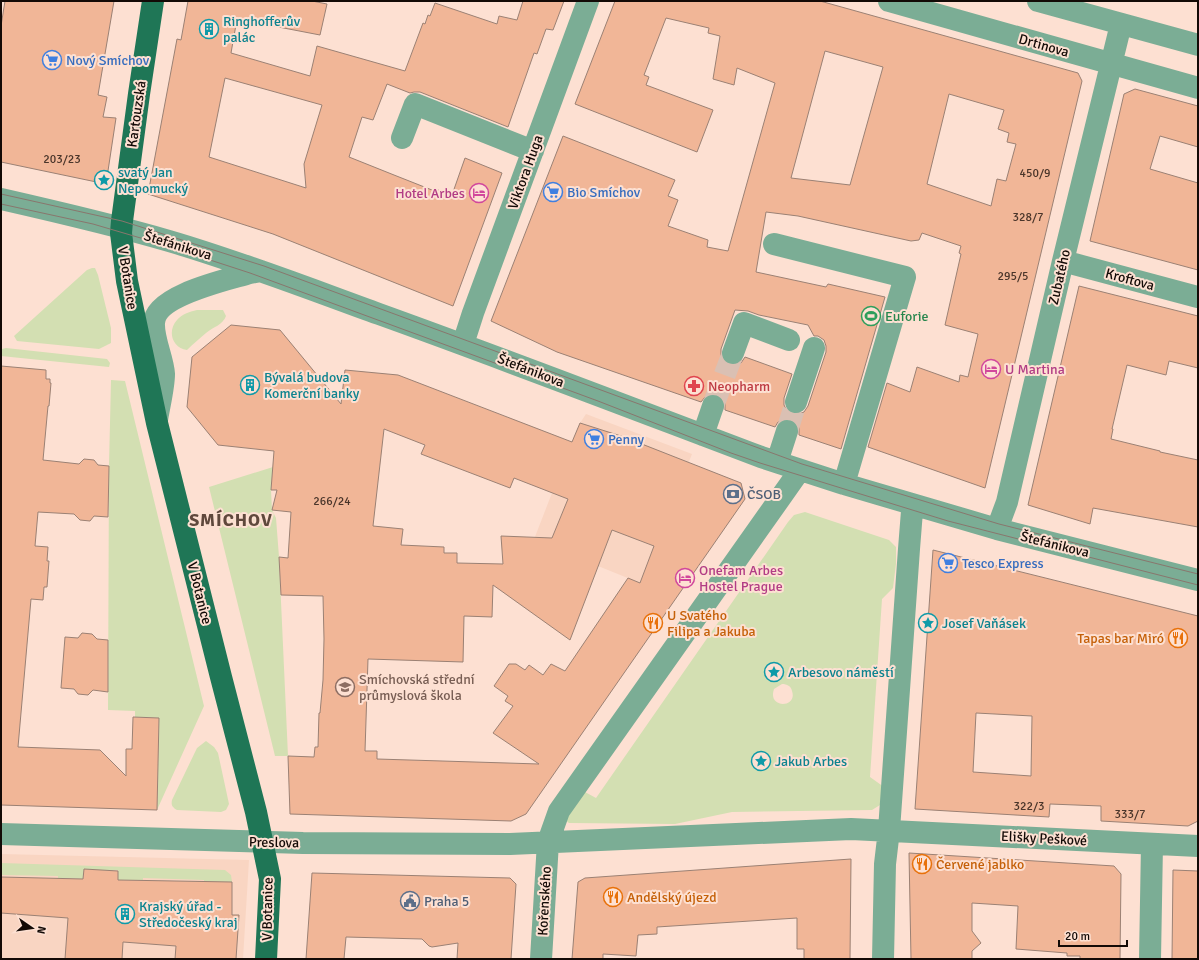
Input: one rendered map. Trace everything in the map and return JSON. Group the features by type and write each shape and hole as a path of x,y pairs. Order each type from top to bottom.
{"main road":[{"name":"Kartouzská","path":"122,228 138,101 153,1"},
{"name":"V Botanice","path":"122,228 127,281 157,423 256,812 270,879 266,959"}],"street":[{"name":"Viktora Huga","path":"463,344 473,313 588,1"},
{"name":"Drtinova","path":"889,1 1198,88"},
{"path":"1038,1 1198,45"},
{"name":"Zubatého","path":"997,529 1008,502 1063,261 1121,24"},
{"path":"402,138 415,104 533,150"},
{"name":"Štefánikova","path":"1,199 86,218 170,241 261,271 463,344 800,470"},
{"path":"774,244 905,277 844,484"},
{"name":"Kroftova","path":"1063,261 1198,297"},
{"path":"157,423 164,375 154,324 157,313 171,300 182,294 261,271"},
{"path":"733,353 744,323 789,340"},
{"path":"796,402 814,348"},
{"path":"703,435 713,406"},
{"path":"777,462 787,431"},
{"path":"883,959 884,864 889,830 912,511 914,505 800,470 559,811 548,842 850,829 889,830"},
{"name":"Štefánikova","path":"914,505 997,529 1198,580"},
{"name":"Elišky Peškové","path":"889,830 1198,846"},
{"name":"Preslova","path":"1,834 262,842 510,844 548,842"},
{"name":"Kořenského","path":"541,959 548,842"},
{"path":"1150,959 1152,844"}],"shaded area":[{"path":"586,414 692,454 640,583 598,566 526,560 580,423"},
{"name":"Krajský úřad - Středočeský kraj","path":"1,854 249,860 243,959 1,959"}],"green space":[{"path":"95,268 98,275 111,328 111,343 99,349 17,341 14,336 87,270"},
{"path":"197,310 223,310 226,316 220,324 206,333 187,350 182,349 175,343 172,329 179,318 188,312"},
{"path":"6,348 107,359 110,363 109,367 1,356 2,349"},
{"path":"111,380 125,381 204,706 157,810 159,718 135,717 135,711 108,710 109,466"},
{"path":"273,467 271,490 272,510 276,518 279,557 288,756 275,756 209,487"},
{"path":"805,512 889,540 896,547 896,564 893,588 882,599 870,777 884,787 880,805 872,810 732,812 675,824 569,823 565,820 585,792 596,798 794,515","holes":["784,684 791,688 793,697 791,701 783,704 778,703 773,696 774,689"]},
{"path":"206,741 214,747 218,753 229,804 226,810 221,812 177,810 172,806 172,800 197,748"},
{"path":"1,863 225,870 231,875 232,882 204,882 204,880 143,878 143,880 118,880 118,870 113,870 113,874 84,869 83,879 58,878 58,876 1,875"}],"building":[{"path":"5,1 114,1 98,95 107,97 103,117 116,118 106,184 1,162 1,26"},
{"path":"188,1 312,1 327,4 320,35 237,19 231,53 310,76 317,46 405,71 423,23 425,24 428,15 430,16 435,3 497,24 499,16 517,20 523,1 564,1 553,30 546,29 537,54 534,53 508,127 420,92 410,93 387,84 373,120 362,117 349,157 394,175 437,192 438,190 452,195 465,158 502,173 453,306 273,234 148,194 177,39 181,40","holes":["225,78 322,105 304,164 306,188 209,157"]},
{"path":"615,1 820,1 1078,73 1082,81 985,488 868,447 887,383 910,392 917,367 959,382 960,375 968,377 978,334 945,325 961,254 959,253 961,246 922,233 919,240 911,241 798,216 766,212 756,272 826,287 828,284 885,297 841,449 799,435 799,428 796,422 791,419 784,419 778,422 775,427 725,410 725,403 717,394 710,394 701,402 557,352 491,321 563,136 675,180 668,196 678,200 668,226 708,240 707,247 728,251 775,83 737,68 734,85 713,79 720,36 708,33 709,28 666,18 644,75 649,77 646,85 713,110 697,152 575,104","holes":["825,51 883,67 850,185 791,178","949,94 1004,110 998,129 1009,133 1007,142 1016,144 1006,181 997,179 991,206 927,184","735,310 748,311 759,315 808,325 814,336 818,336 824,340 826,346 826,352 808,406 804,412 798,414 792,414 787,411 784,405 784,398 792,374 745,357 741,363 728,365 723,361 721,349"]},
{"path":"1135,89 1198,106 1198,147 1160,136 1150,169 1198,183 1198,270 1090,241 1124,94"},
{"path":"1079,286 1198,316 1198,368 1169,361 1166,375 1127,365 1111,439 1198,460 1198,527 1093,508 1090,524 1028,505"},
{"path":"231,325 280,330 341,404 345,370 398,375 572,442 580,423 624,437 741,483 745,499 526,814 511,821 290,814 288,756 314,757 315,747 318,747 319,713 323,680 323,596 281,595 279,557 288,558 291,512 272,510 277,490 271,490 274,451 218,445 187,407 192,357","holes":["384,429 425,445 421,454 510,488 514,478 568,499 552,538 501,536 503,564 457,563 457,553 444,553 444,547 401,545 403,529 373,526","612,530 654,546 640,583 628,578 565,671 551,664 543,675 529,665 525,670 516,664 509,664 494,686 508,696 505,701 513,706 493,733 539,764 377,759 377,751 365,751 368,659 463,662 464,616 492,617 493,585 570,640"]},
{"path":"1,366 46,370 46,379 50,379 51,383 43,460 79,464 84,459 94,460 98,465 109,466 108,517 94,516 90,521 80,520 74,514 38,512 35,546 48,547 47,561 49,561 47,587 44,587 43,600 31,599 18,747 100,750 126,776 126,749 132,749 133,717 159,718 157,810 1,805"},
{"path":"933,550 1198,616 1198,821 1188,826 1101,821 1101,806 1050,804 1049,817 915,809","holes":["976,713 1032,716 1031,776 973,772"]},
{"path":"82,633 92,634 97,639 108,640 108,692 93,690 88,695 78,694 74,689 61,688 65,637 78,638"},
{"path":"909,853 1114,866 1121,874 1120,959 1080,959 1080,956 1067,956 1067,953 1016,949 1018,906 972,903 972,931 981,943 972,951 972,959 911,959"},
{"path":"851,859 850,959 804,959 804,949 797,949 797,918 657,927 657,934 638,935 636,956 603,954 603,959 572,959 578,882 585,878"},
{"name":"Krajský úřad - Středočeský kraj","path":"84,869 118,871 118,880 232,882 232,915 239,915 236,959 175,959 176,946 123,942 122,959 65,959 68,918 1,913 1,877 83,879"},
{"path":"1173,870 1198,871 1198,959 1172,959"},
{"path":"312,873 510,878 516,884 511,959 457,959 458,943 432,947 422,939 346,937 344,959 306,959"}],"tunnel":[{"path":"713,406 733,353"},
{"path":"787,431 796,402"}],"tram line":[{"path":"1,194 122,221 264,266 802,464 999,524 1198,574"},
{"path":"1,204 93,224 250,273 598,401 760,463 948,521 1198,585"}],"place":[{"name":"Ringhofferův palác","path":"209,29"},
{"name":"Nový Smíchov","path":"52,60"},
{"name":"svatý Jan Nepomucký","path":"104,180"},
{"name":"Bio Smíchov","path":"553,192"},
{"name":"Hotel Arbes","path":"479,193"},
{"name":"Euforie","path":"871,316"},
{"name":"U Martina","path":"991,369"},
{"name":"Bývalá budova Komerční banky","path":"250,385"},
{"name":"Neopharm","path":"694,386"},
{"name":"Penny","path":"594,439"},
{"name":"ČSOB","path":"733,494"},
{"name":"Tesco Express","path":"948,563"},
{"name":"Onefam Arbes Hostel Prague","path":"685,578"},
{"name":"U Svatého Filipa a Jakuba","path":"653,623"},
{"name":"Josef Vaňásek","path":"928,623"},
{"name":"Tapas bar Miró","path":"1178,638"},
{"name":"Arbesovo náměstí","path":"774,672"},
{"name":"Smíchovská střední průmyslová škola","path":"345,687"},
{"name":"Jakub Arbes","path":"761,761"},
{"name":"Červené jablko","path":"922,864"},
{"name":"Andělský újezd","path":"613,897"},
{"name":"Praha 5","path":"410,901"},
{"name":"Krajský úřad - Středočeský kraj","path":"125,914"}],"district":[{"name":"SMÍCHOV","path":"231,520"}]}
